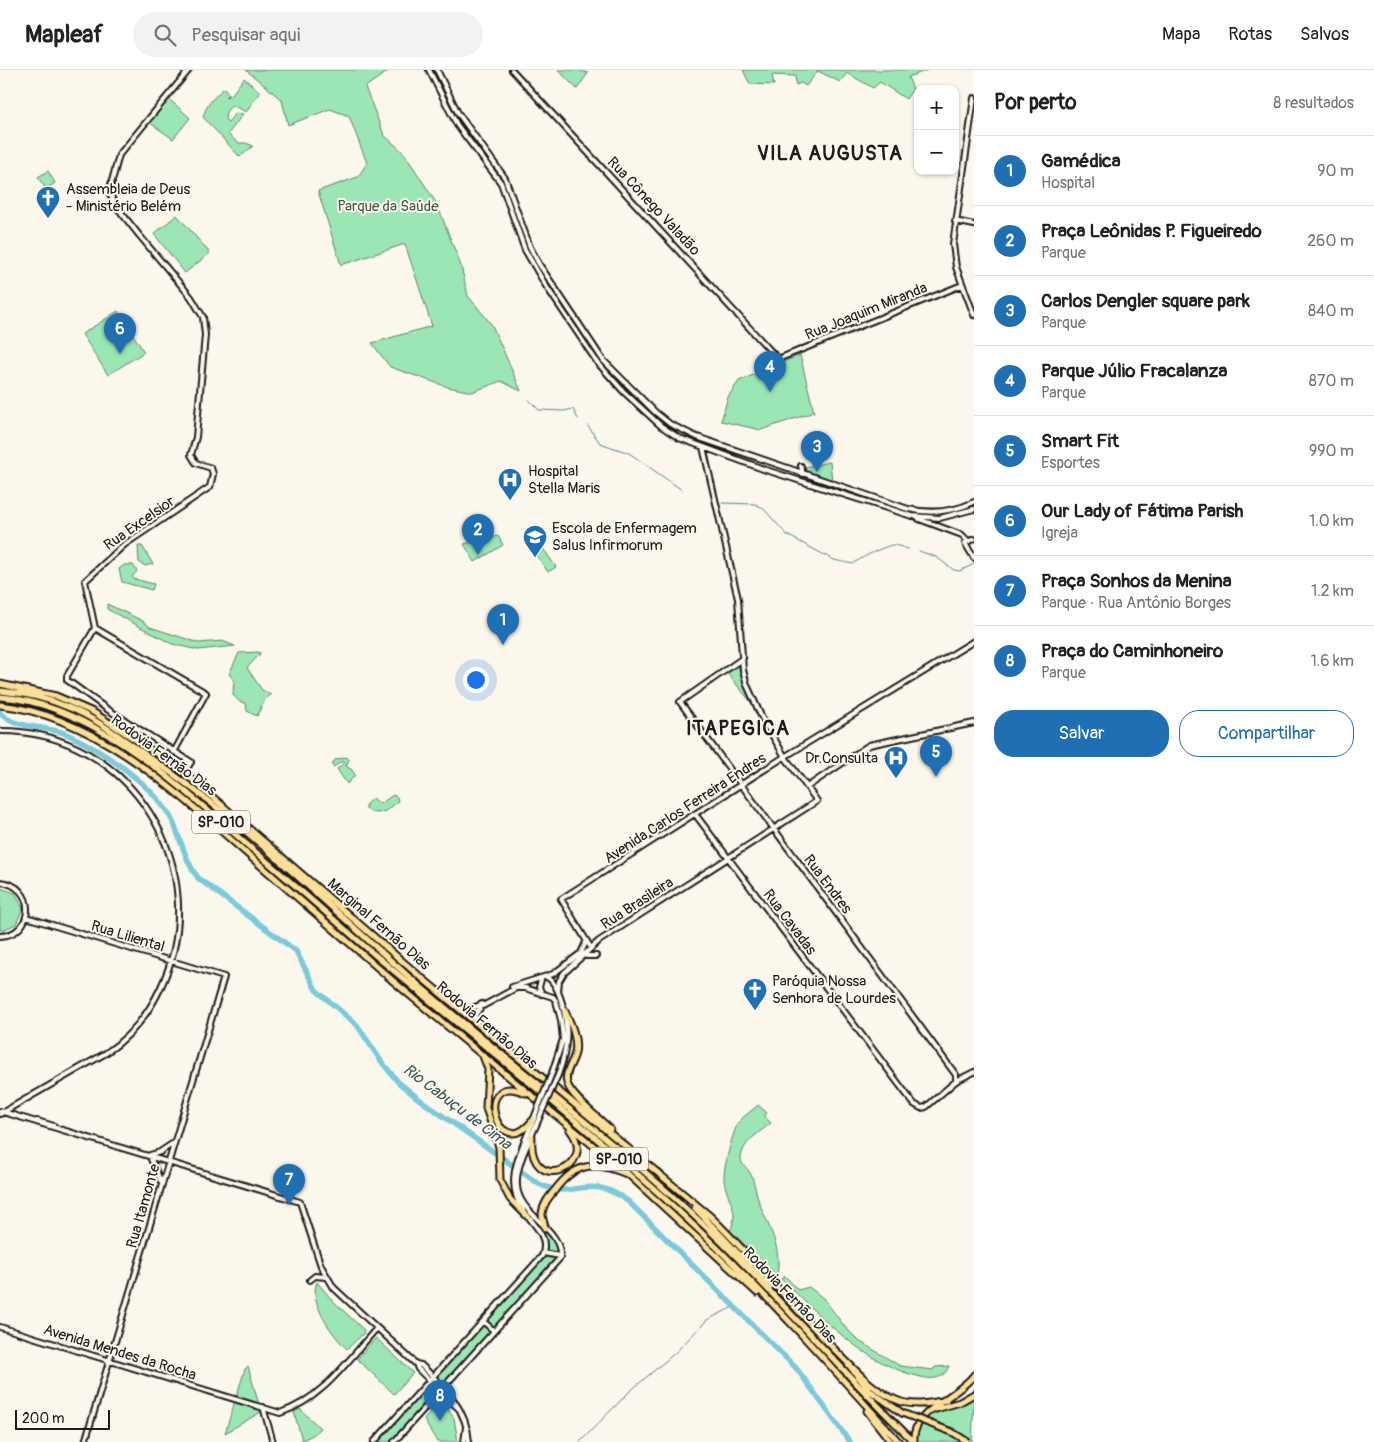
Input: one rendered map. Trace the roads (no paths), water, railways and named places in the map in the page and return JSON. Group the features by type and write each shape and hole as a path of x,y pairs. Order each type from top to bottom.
{"highway":[{"name":"Marginal Fernão Dias","path":"0,684 56,696 93,712 184,773 456,1007 686,1196 740,1245 847,1362"},
{"name":"Rodovia Fernão Dias","path":"0,691 41,697 71,708 90,718 184,781 671,1196 777,1298 867,1396 914,1442"},
{"name":"Rodovia Fernão Dias","path":"0,697 38,704 82,721 169,778 417,990 643,1179 734,1265 899,1442"},
{"name":"SP-010","path":"0,705 35,711 76,726 150,773 205,816 393,980 629,1175"},
{"path":"393,980 417,990"},
{"path":"565,1011 576,1044 575,1054 567,1075 567,1084 617,1139"},
{"path":"467,1024 503,1046"},
{"path":"480,1052 488,1069 486,1112 499,1147 500,1180 506,1192 528,1217"},
{"path":"533,1096 516,1089 503,1091 494,1101 493,1112 499,1126 512,1132 524,1130 533,1120"},
{"path":"532,1137 531,1152 539,1166 548,1171 563,1170 574,1160 578,1146 574,1135 564,1122"},
{"path":"545,1228 542,1214 550,1196 559,1183 576,1170 606,1165 629,1175 771,1304"},
{"path":"686,1196 758,1272 777,1298"},
{"path":"847,1362 878,1390 894,1399 925,1404 946,1400"},
{"path":"847,1362 850,1369 868,1390 902,1413 952,1432 968,1442"},
{"path":"914,1442 914,1432 917,1424 931,1410 965,1386 974,1376"},
{"path":"852,1391 892,1442"},
{"path":"931,1410 966,1399 974,1394"}],"street":[{"name":"Rua Excelsior","path":"95,628 85,581 124,545 210,487 213,469 196,462 192,458 191,452 196,437 205,343 202,317 191,297 128,221 109,192 118,155 189,70"},
{"path":"429,70 457,125 501,183 522,244 532,265 597,362 624,392 661,426 674,436 703,447 837,494 912,516 958,534 967,542 974,558"},
{"path":"437,70 458,113 505,178 530,247 539,264 607,364 664,420 678,429 803,474 888,503 922,512 951,510 974,502"},
{"name":"Rua Cônego Valadão","path":"512,70 778,359"},
{"path":"974,98 955,221 953,252 962,284 974,315"},
{"path":"955,221 974,225"},
{"name":"Rua Joaquim Miranda","path":"778,359 962,284"},
{"path":"703,447 738,598 744,677 752,699 762,718 785,757 807,787 869,745 974,723"},
{"path":"800,466 803,474"},
{"path":"711,480 716,484 713,491"},
{"path":"912,516 940,518 974,509"},
{"path":"967,542 974,539"},
{"path":"174,752 206,693 95,628 70,669 67,680 107,709 174,752 191,762 184,773"},
{"name":"Avenida Carlos Ferreira Endres","path":"586,941 561,899 740,785 974,641"},
{"name":"Rua Endres","path":"743,658 680,702 956,1075"},
{"path":"747,702 752,699"},
{"path":"0,731 35,734 65,742 93,757 114,773 147,807 158,823 170,854 179,901 178,931 172,961 154,1002 138,1023 115,1047 1,1112"},
{"name":"Rua Brasileira","path":"558,992 562,976 584,957 591,948 817,801 807,787"},
{"name":"Rua Cavadas","path":"695,814 914,1104 921,1108 926,1108 956,1081"},
{"path":"0,882 12,885 22,893 27,906 26,918 16,931 0,936"},
{"name":"Rua Liliental","path":"26,918 224,977"},
{"path":"586,941 591,948"},
{"name":"Rua Brasileira","path":"456,1007 468,1010 514,986 542,980 581,953 586,941"},
{"path":"584,957 596,956"},
{"name":"Rua Itamonte","path":"86,1442 224,977"},
{"path":"519,1162 532,1137 567,1050 565,1011 558,992 552,981 547,977"},
{"path":"542,980 539,987 542,994"},
{"path":"374,1442 484,1322 543,1253 542,1236 514,1194 519,1162 533,1120 561,1050 563,1028 556,1001 525,988 516,988 481,1007 475,1017 484,1029"},
{"path":"956,1081 974,1072"},
{"path":"956,1081 956,1075 963,1076"},
{"path":"1,1112 300,1202 327,1277 339,1293 416,1364 421,1365 442,1389 458,1408 466,1427 469,1442"},
{"path":"149,1156 160,1152 174,1142"},
{"path":"149,1156 162,1183"},
{"path":"394,1442 556,1263 560,1256 557,1243 519,1196 516,1174"},
{"path":"543,1253 560,1256"},
{"path":"310,1280 315,1276 327,1277"},
{"path":"484,1322 494,1331"},
{"name":"Avenida Mendes da Rocha","path":"0,1327 280,1413 318,1393 377,1328"},
{"path":"263,1407 273,1442"},
{"path":"464,1442 466,1427"}],"waterway":[{"path":"529,400 539,410 564,411 573,409 578,419"},
{"path":"588,426 600,443 629,453 682,490"},
{"path":"722,503 755,504 763,508 787,535 834,560 853,564 866,556 890,546 895,545 908,549"},
{"path":"919,551 936,557 954,570 960,571 974,564"},
{"name":"Rio Cabuçu de Cima","path":"0,713 6,718 21,724 64,733 104,755 140,781 160,801 170,816 187,860 199,879 296,951 316,990 357,1025 381,1061 398,1082 539,1184 557,1190 601,1188 629,1202 797,1369 850,1442"},
{"path":"580,1442 629,1392 676,1352 707,1320 735,1306"}],"place":[{"name":"Assembleia de Deus - Ministério Belém","path":"48,219"},
{"name":"Our Lady of Fátima Parish","path":"120,354"},
{"name":"Parque Júlio Fracalanza","path":"770,392"},
{"name":"Carlos Dengler square park","path":"817,472"},
{"name":"Hospital Stella Maris","path":"510,501"},
{"name":"Praça Leônidas P. Figueiredo","path":"478,555"},
{"name":"Escola de Enfermagem Salus Infirmorum","path":"535,558"},
{"name":"Gamédica","path":"503,645"},
{"name":"Smart Fit","path":"936,777"},
{"name":"Dr.Consulta","path":"896,779"},
{"name":"Paróquia Nossa Senhora de Lourdes","path":"755,1011"},
{"name":"Praça Sonhos da Menina","path":"289,1205"},
{"name":"Praça do Caminhoneiro","path":"440,1421"}],"district":[{"name":"VILA AUGUSTA","path":"830,153"},
{"name":"ITAPEGICA","path":"738,728"}],"park label":[{"name":"Parque da Saúde","path":"388,206"}]}
